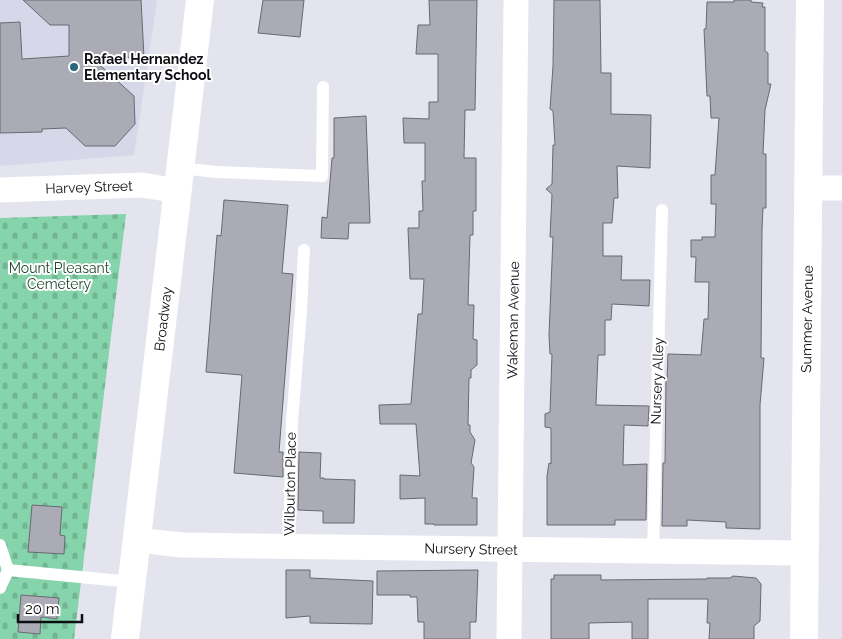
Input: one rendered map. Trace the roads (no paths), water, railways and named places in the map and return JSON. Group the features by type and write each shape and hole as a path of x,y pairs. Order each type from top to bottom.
{"street":[{"name":"Broadway","path":"126,639 200,0"},
{"name":"Wakeman Avenue","path":"509,639 516,0"},
{"name":"Summer Avenue","path":"804,639 810,0"},
{"name":"Harvey Street","path":"0,190 142,185 179,179"},
{"path":"808,188 842,188"},
{"name":"Nursery Street","path":"137,540 168,545 804,553"}],"lane":[{"path":"179,179 217,172 322,176 323,88"},
{"name":"Nursery Alley","path":"652,551 662,210"},
{"name":"Wilburton Place","path":"289,547 292,422 304,250"},
{"path":"0,545 8,570 0,588"},
{"path":"8,570 132,582"}],"place":[{"name":"Rafael Hernandez Elementary School","path":"74,67"}],"park label":[{"name":"Mount Pleasant Cemetery","path":"59,276"}]}
